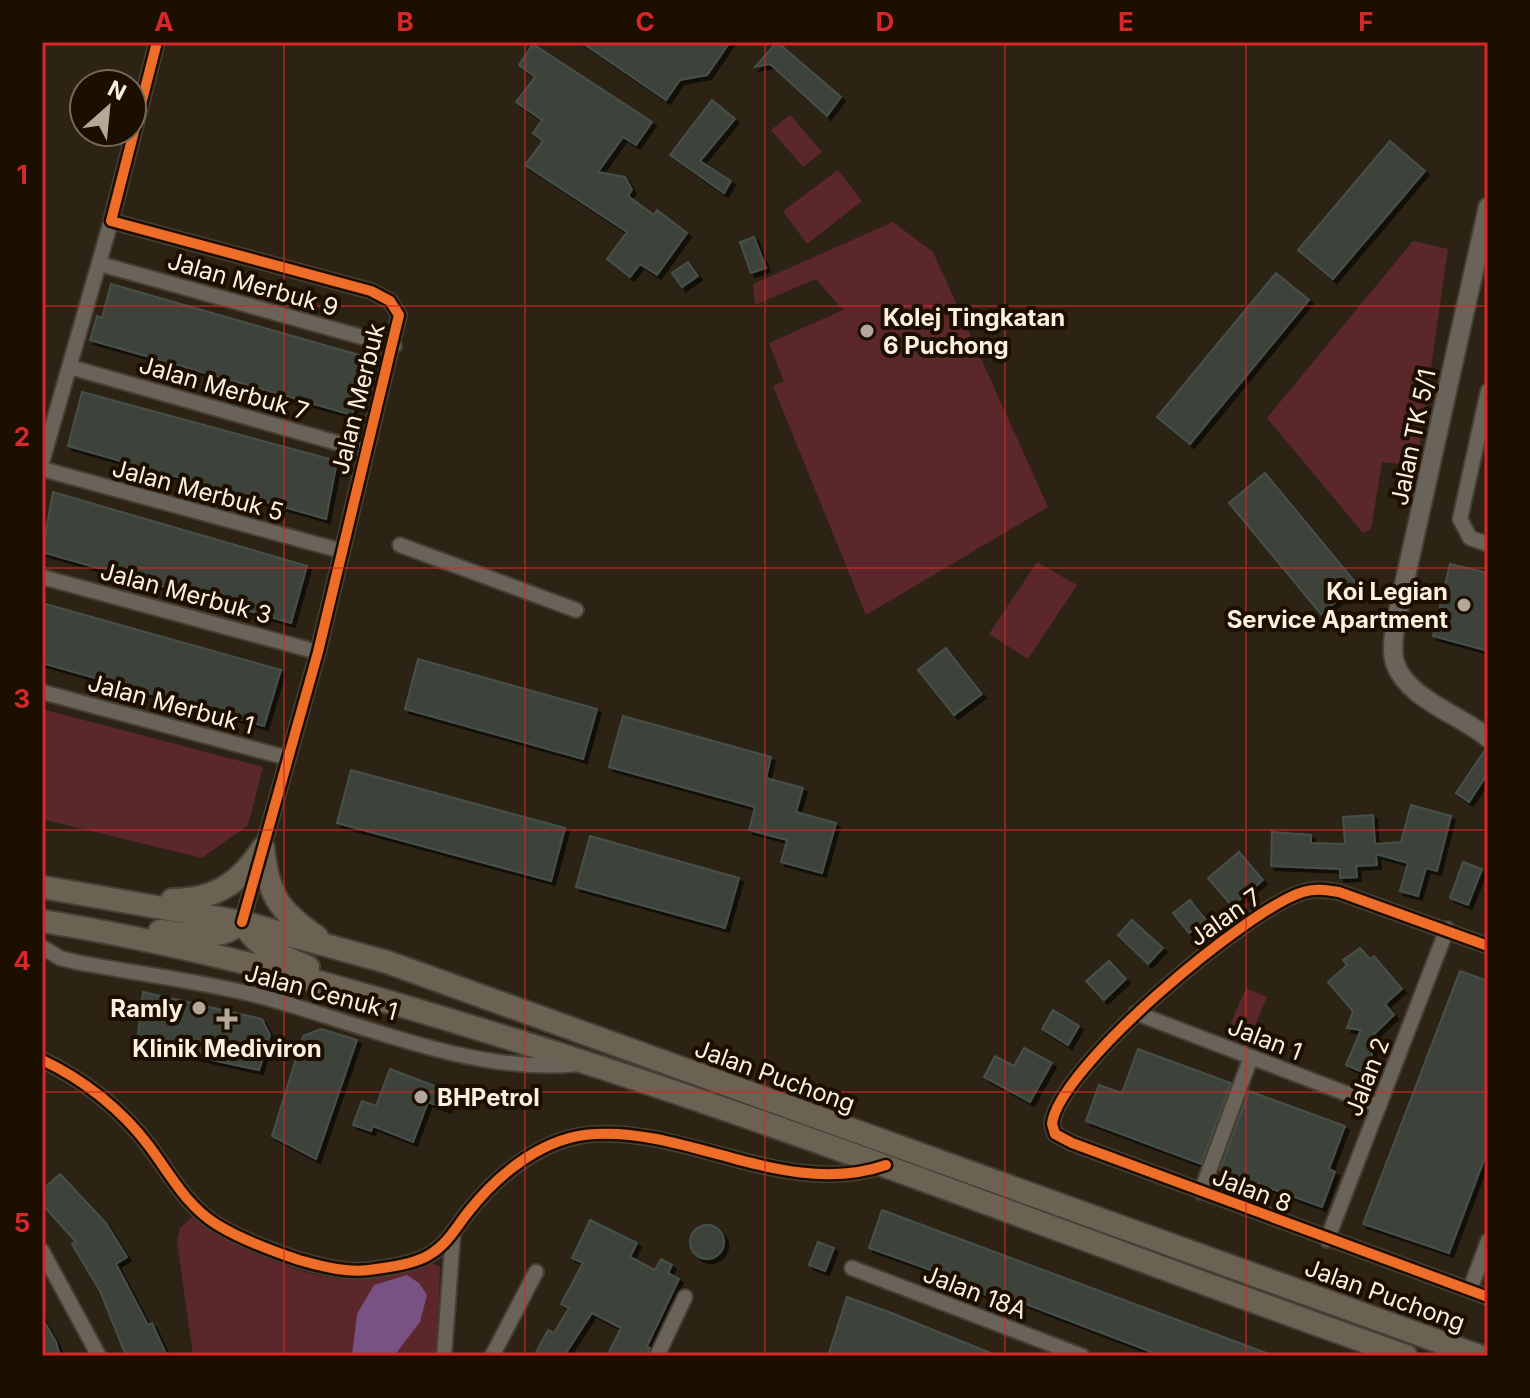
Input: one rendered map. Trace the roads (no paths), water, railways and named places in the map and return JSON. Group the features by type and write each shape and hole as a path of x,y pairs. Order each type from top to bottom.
{"main road":[{"path":"119,898 176,900 215,894 235,883 263,848"},
{"path":"263,848 266,874 275,900 301,926 330,945"},
{"name":"Jalan Puchong","path":"42,887 119,898 242,922 330,945 463,987 653,1060 1479,1356"},
{"name":"Jalan Puchong","path":"42,921 117,933 335,985 590,1063 886,1165 1402,1355"},
{"path":"117,933 147,929 213,937 228,933 242,922 250,937 265,949 321,973 335,985"}],"street":[{"path":"42,462 100,264 157,42"},
{"name":"Jalan TK 5/1","path":"1488,207 1395,625 1393,649 1402,676 1488,738"},
{"name":"Jalan Merbuk","path":"111,221 382,295 396,307 399,315 318,652 242,922"},
{"name":"Jalan Merbuk 9","path":"100,264 394,346"},
{"name":"Jalan Merbuk 7","path":"70,367 366,451"},
{"path":"1488,391 1460,519 1470,538 1488,544"},
{"name":"Jalan Merbuk 5","path":"42,469 342,551"},
{"path":"400,545 576,610"},
{"name":"Jalan Merbuk 3","path":"42,577 318,652"},
{"name":"Jalan Merbuk 1","path":"42,692 288,758"},
{"name":"Jalan 7","path":"1072,1087 1136,1013 1227,939 1302,892 1319,889 1339,892 1488,946"},
{"name":"Jalan 2","path":"1327,1240 1447,929"},
{"name":"Jalan Cenuk 1","path":"42,947 60,958 258,996 482,1060 526,1067 590,1063"},
{"path":"42,955 60,958"},
{"name":"Jalan 1","path":"1136,1013 1379,1106"},
{"path":"1201,1192 1251,1057"},
{"path":"42,1060 104,1098 149,1146 170,1180 215,1223 286,1256 327,1268 376,1269 427,1256 453,1235 470,1209 502,1176 529,1157 573,1136 621,1134 801,1173 860,1174 886,1165"},
{"name":"Jalan 8","path":"1072,1087 1053,1113 1055,1134 1072,1143 1327,1240 1488,1297"},
{"path":"444,1356 453,1235"},
{"path":"1470,1290 1488,1241"},
{"path":"42,1251 99,1356"},
{"path":"427,1256 442,1261 448,1281"},
{"name":"Jalan 18A","path":"852,1268 1082,1356"},
{"path":"492,1356 536,1272"},
{"path":"657,1356 685,1297"}],"place":[{"name":"Kolej Tingkatan 6 Puchong","path":"867,331"},
{"name":"Koi Legian Service Apartment","path":"1464,605"},
{"name":"Ramly","path":"199,1008"},
{"name":"Klinik Mediviron","path":"227,1019"},
{"name":"BHPetrol","path":"421,1097"}]}
